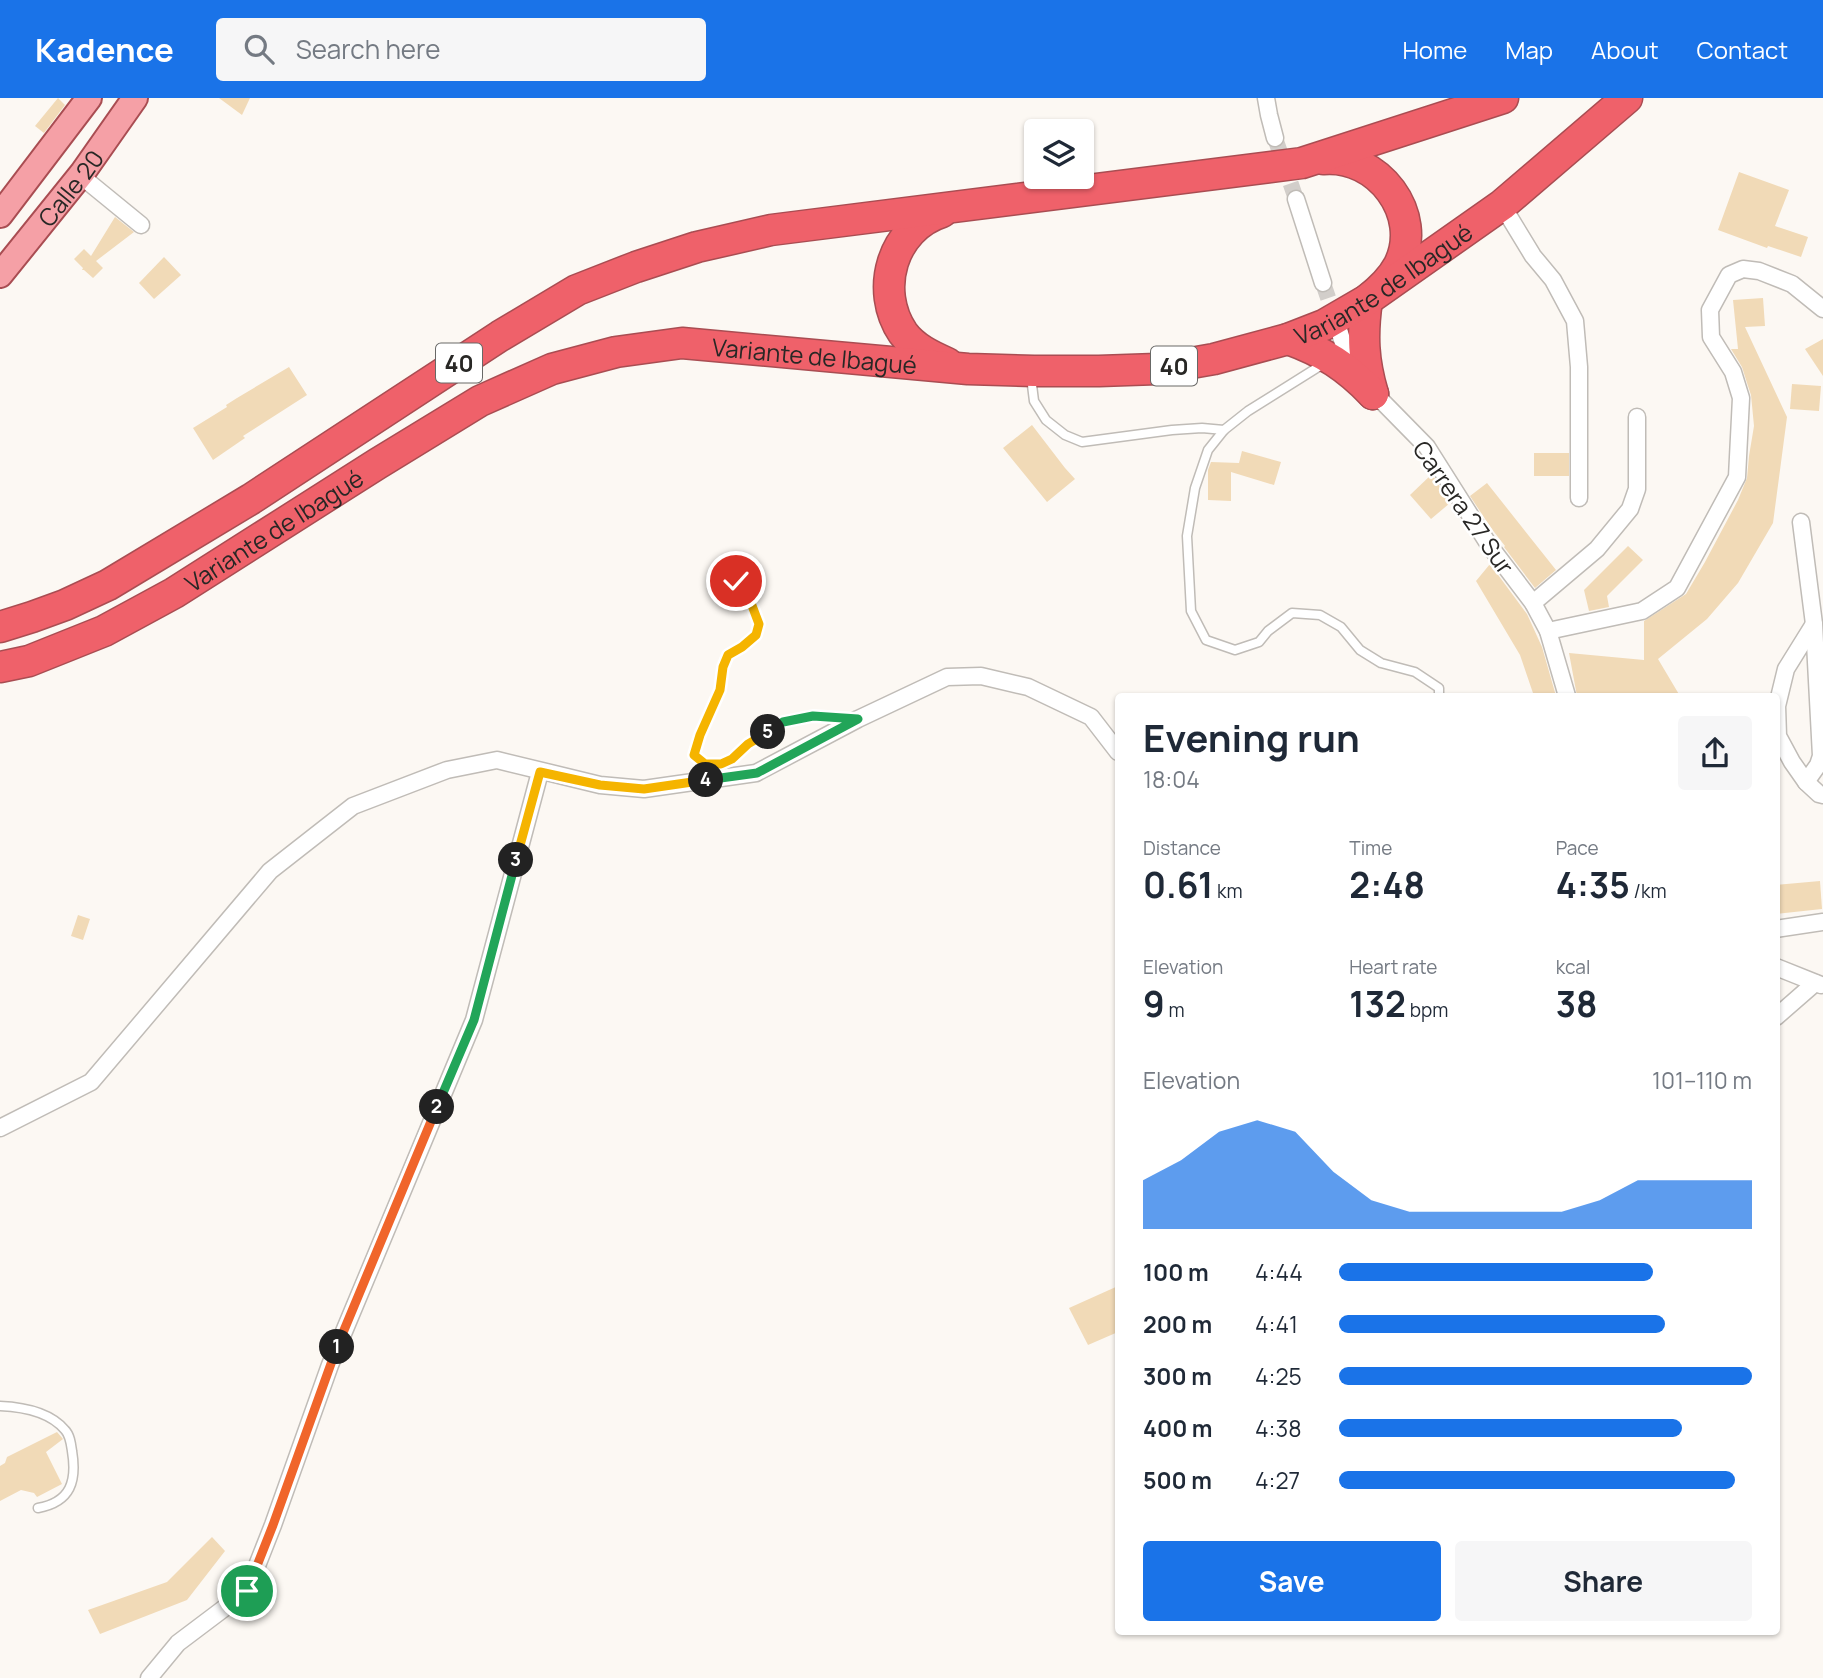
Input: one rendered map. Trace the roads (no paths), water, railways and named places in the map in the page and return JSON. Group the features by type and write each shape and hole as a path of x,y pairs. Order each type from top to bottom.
{"highway":[{"name":"Variante de Ibagué","path":"0,627 65,605 108,585 251,499 500,336 577,290 636,267 697,247 771,229 1303,163 1503,98"},
{"name":"Variante de Ibagué","path":"0,667 29,661 116,625 174,593 480,401 552,369 616,352 682,343 968,369 1157,369 1214,359 1288,339 1324,325 1367,300 1502,205 1628,98"},
{"path":"1303,163 1327,158 1352,162 1375,173 1392,191 1403,214 1405,239 1400,263 1387,284 1367,300 1363,347 1373,394"},
{"path":"958,207 932,215 910,232 895,255 888,282 891,309 904,334 924,353 968,369"},
{"path":"1288,339 1311,347 1336,344 1354,375 1373,394"}],"main road":[{"path":"0,215 89,98"},
{"name":"Calle 20","path":"0,275 80,176 135,98"}],"street":[{"path":"1266,98 1275,138"},
{"path":"80,176 141,225"},
{"path":"1296,199 1323,283"},
{"path":"1502,205 1533,256 1553,280 1574,321 1579,367 1579,498"},
{"path":"1548,631 1642,611 1678,588 1726,499 1737,477 1741,398 1733,372 1711,337 1710,310 1729,275 1743,269 1759,271 1792,284 1823,309"},
{"name":"Carrera 27 Sur","path":"1373,394 1427,447 1489,545 1533,603 1548,631 1566,693"},
{"path":"1533,603 1597,549 1630,509 1637,489 1637,417"},
{"path":"1801,522 1814,624 1821,756 1807,782"},
{"path":"1780,694 1786,669 1814,624"},
{"path":"0,1128 91,1082 270,871 353,806 447,770 497,760 600,785 644,789 757,773 858,719 947,677 981,676 1028,687 1091,717 1115,748"},
{"path":"1780,740 1807,782 1823,795"},
{"path":"149,1678 178,1643 247,1591 330,1365 474,1020 540,772"},
{"path":"1780,928 1823,922"},
{"path":"1780,969 1819,985"},
{"path":"1780,1014 1819,985"}],"lane":[{"path":"1336,344 1224,430 1208,450 1195,488 1187,536 1191,611 1206,640 1235,650 1259,642 1268,631 1292,613 1320,615 1341,627 1360,650 1381,663 1415,672 1439,688 1439,693"},
{"path":"1034,371 1031,378 1034,401 1046,420 1065,435 1082,442 1172,430 1224,430"},
{"path":"0,1406 32,1410 52,1420 67,1432 74,1463 69,1490 54,1506 38,1508"}],"tunnel":[{"path":"1275,138 1296,199"},
{"path":"1323,283 1337,324"}]}
